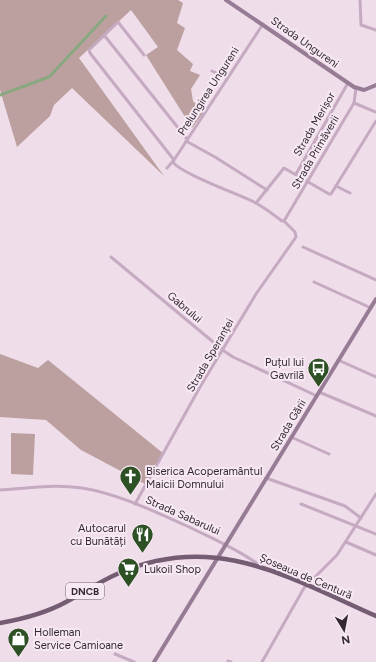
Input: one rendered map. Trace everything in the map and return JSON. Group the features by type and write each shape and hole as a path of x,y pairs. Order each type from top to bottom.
{"main road":[{"name":"Strada Ungureni","path":"226,0 356,88"},
{"path":"356,88 364,90 376,85"},
{"name":"Strada Gării","path":"154,662 376,299"},
{"name":"Șoseaua de Centură","path":"0,622 26,618 49,610 108,578 143,564 184,557 218,557 259,565 376,616"}],"street":[{"path":"360,0 361,25 376,30"},
{"path":"144,55 118,22 92,46 90,53 174,161 175,166 256,203 283,221"},
{"name":"Prelungirea Ungureni","path":"167,168 174,161 263,24"},
{"path":"104,35 187,140 267,190"},
{"path":"212,71 227,78"},
{"name":"Strada Merișor","path":"296,174 348,83"},
{"name":"Strada Primăverii","path":"283,221 354,103 356,88"},
{"path":"354,103 376,112"},
{"path":"256,203 284,168 329,194 336,186 376,121"},
{"path":"336,186 350,193"},
{"name":"Strada Speranței","path":"135,504 200,387 224,351 256,294 296,237 296,232 283,221"},
{"path":"303,247 376,280"},
{"name":"Gabrului","path":"111,257 224,351 318,394 376,416"},
{"path":"314,282 370,308"},
{"path":"338,360 376,378"},
{"path":"291,437 329,454"},
{"path":"266,478 345,506 361,518"},
{"name":"Strada Sabarului","path":"0,490 40,486 81,488 135,504 226,545 259,565"},
{"path":"262,662 307,585 334,559 376,496"},
{"path":"301,504 376,534"},
{"path":"346,542 376,555"},
{"path":"115,654 134,662"}],"shaded area":[{"path":"0,0 178,0 183,3 177,23 185,28 177,50 193,64 190,71 200,75 191,89 193,101 204,112 192,128 146,55 158,47 131,10 79,58 164,176 72,88 54,105 50,116 17,147 0,90"},
{"path":"0,354 38,368 48,360 164,454 147,485 81,450 46,420 0,417"},
{"path":"11,433 35,434 33,475 11,474"}],"waterway":[{"path":"0,95 49,77 106,16"}],"place":[{"name":"Puțul lui Gavrilă","path":"319,388"},
{"name":"Biserica Acoperamântul Maicii Domnului","path":"130,496"},
{"name":"Autocarul cu Bunătăți","path":"142,554"},
{"name":"Lukoil Shop","path":"129,588"},
{"name":"Holleman Service Camioane","path":"18,658"}]}
